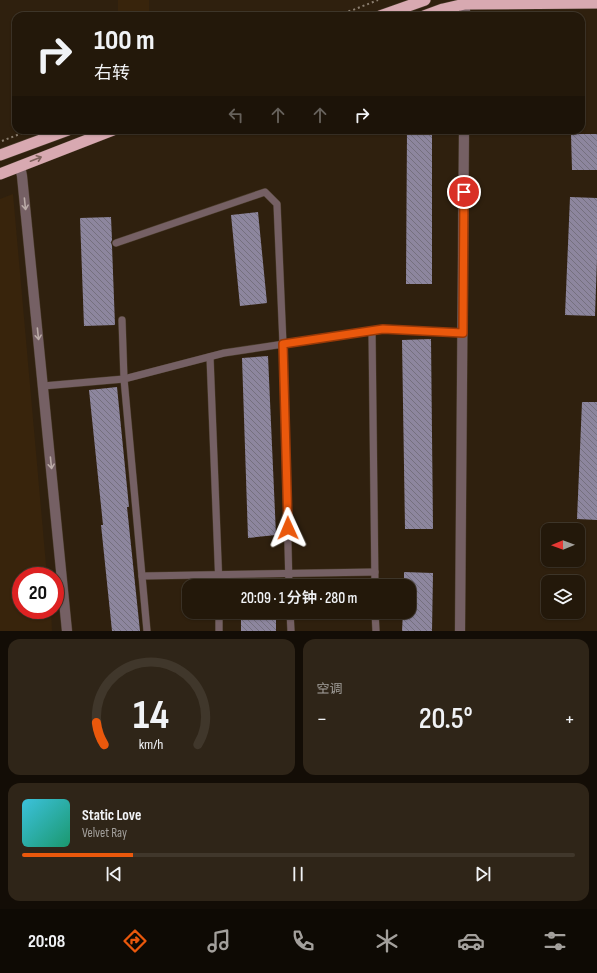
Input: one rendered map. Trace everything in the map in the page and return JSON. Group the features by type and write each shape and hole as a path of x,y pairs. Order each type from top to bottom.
{"highway":[{"path":"391,12 425,0"},
{"path":"435,12 465,4 597,3"},
{"path":"0,155 57,134"},
{"path":"0,174 103,134"}],"street":[{"path":"465,4 465,12"},
{"path":"460,631 464,134"},
{"path":"20,166 67,631"}],"lane":[{"path":"116,243 265,192 277,204 283,344 289,579"},
{"path":"122,320 124,379 147,631"},
{"path":"43,386 124,379 224,353 383,329 463,333"},
{"path":"372,331 375,579"},
{"path":"210,357 219,579"},
{"path":"142,576 375,572"},
{"path":"218,631 219,619"},
{"path":"290,619 291,631"},
{"path":"375,619 376,631"}],"path":[{"path":"345,12 378,0"},
{"path":"0,141 19,134"}],"shaded area":[{"path":"118,0 149,0 149,12 118,12"},
{"path":"13,194 46,567 12,567 12,619 51,619 52,631 0,631 0,199"}],"building":[{"path":"407,134 432,134 432,284 406,284"},
{"path":"571,134 597,134 597,170 572,170"},
{"path":"570,197 597,198 595,316 565,315"},
{"path":"258,212 267,303 240,306 231,215"},
{"path":"111,217 115,325 84,326 80,218"},
{"path":"431,339 433,529 405,529 402,340"},
{"path":"268,356 276,535 248,538 242,358"},
{"path":"117,387 129,507 127,507 140,631 112,631 101,525 103,525 89,390"},
{"path":"582,402 597,402 597,520 577,519"},
{"path":"404,572 433,573 432,631 402,631 403,619 416,619 416,579 404,579"},
{"path":"241,619 276,619 276,631 241,631"}],"route":[{"path":"288,528 283,344 383,329 463,333 464,192"}]}
